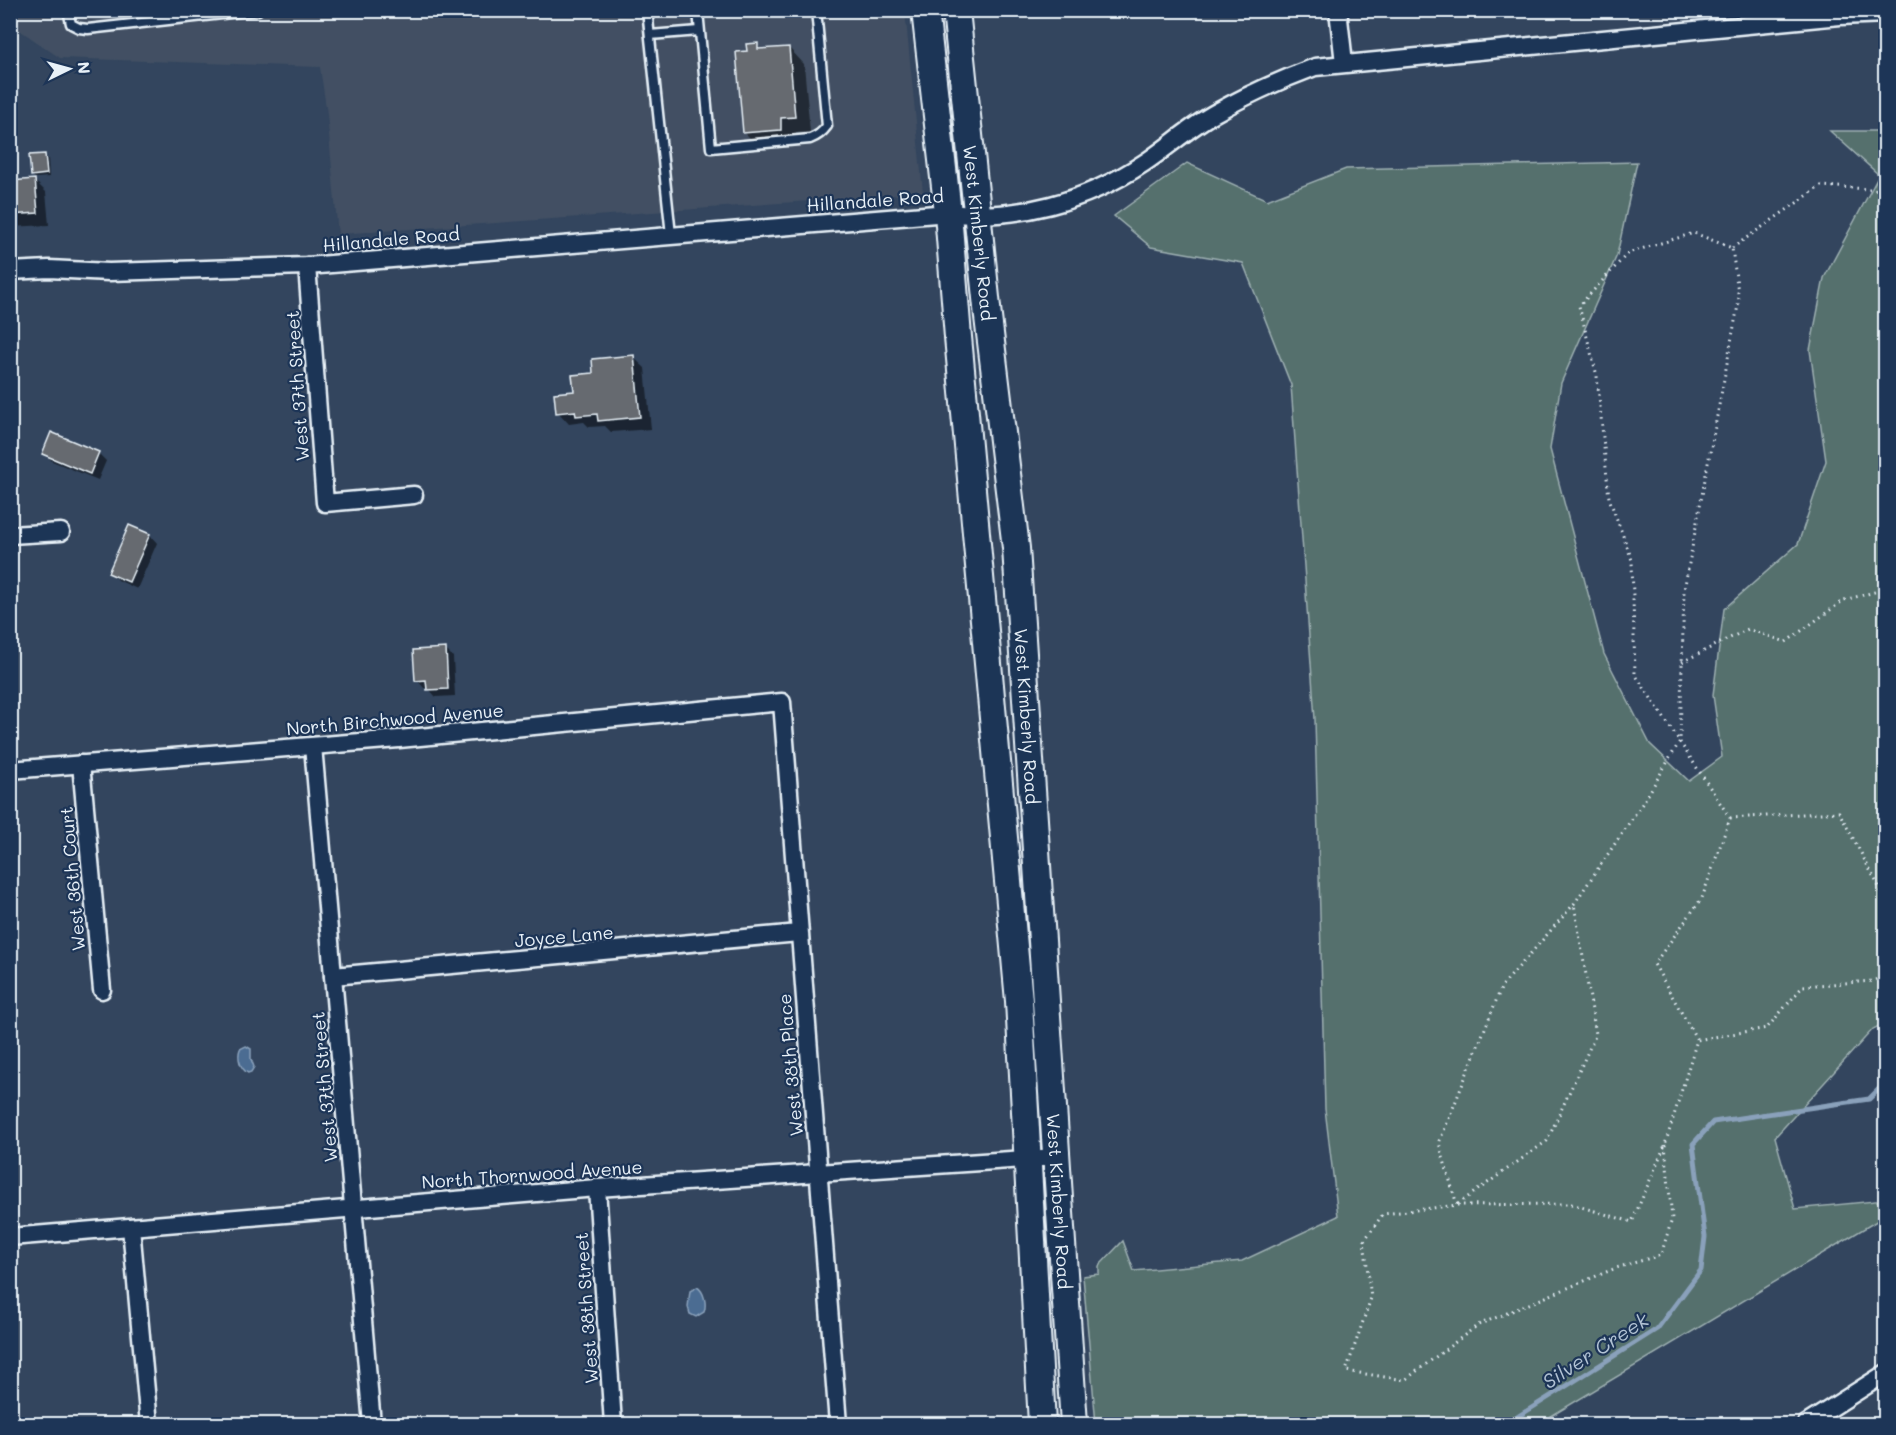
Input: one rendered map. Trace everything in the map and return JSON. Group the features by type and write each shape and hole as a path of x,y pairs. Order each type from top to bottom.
{"main road":[{"name":"West Kimberly Road","path":"925,10 948,213 1019,1001 1042,1425"},
{"name":"West Kimberly Road","path":"956,10 977,216 1016,548 1074,1425"}],"street":[{"path":"1338,10 1344,63"},
{"name":"Hillandale Road","path":"10,271 49,269 109,272 307,266 948,213 977,216 1043,207 1102,188 1143,164 1213,114 1270,84 1315,67 1839,13 1886,14"},
{"name":"West 37th Street","path":"307,266 325,503 414,495"},
{"path":"10,536 60,532"},
{"name":"North Birchwood Avenue","path":"10,770 313,746 782,702"},
{"name":"West 38th Place","path":"782,702 838,1425"},
{"name":"West 37th Street","path":"313,746 372,1425"},
{"name":"West 36th Court","path":"81,764 102,990"},
{"name":"Joyce Lane","path":"333,976 799,933"},
{"name":"North Thornwood Avenue","path":"10,1237 597,1188 1056,1157"},
{"name":"West 38th Street","path":"597,1188 613,1425"},
{"path":"131,1227 149,1425"},
{"path":"1806,1425 1886,1373"}],"lane":[{"path":"68,10 71,24 88,29 258,10"},
{"path":"647,10 671,235"},
{"path":"708,10 698,11 711,148 810,139 818,136 827,126 816,10"},
{"path":"650,35 699,31"}],"path":[{"path":"1732,248 1821,186 1886,190"},
{"path":"1730,818 1635,674 1632,560 1609,498 1597,376 1579,306 1628,253 1694,233 1732,248"},
{"path":"1457,1205 1439,1143 1502,986 1574,904 1646,798 1680,741 1684,590 1739,300 1732,248"},
{"path":"1682,662 1748,629 1786,642 1844,600 1886,589"},
{"path":"1730,818 1839,812 1886,900"},
{"path":"1665,1145 1672,1219 1661,1255 1616,1268 1478,1325 1405,1380 1346,1371 1371,1298 1364,1241 1383,1214 1457,1205 1571,1204 1632,1222 1665,1145 1697,1040 1654,964 1702,898 1730,818"},
{"path":"1457,1205 1547,1141 1596,1034 1574,904"},
{"path":"1697,1040 1767,1028 1803,986 1873,981 1886,975"}],"shaded area":[{"path":"11,10 905,11 923,193 338,234 327,114 320,67 60,58 11,24"}],"green space":[{"path":"1830,131 1885,131 1885,1023 1873,1029 1775,1137 1795,1209 1885,1200 1885,1216 1538,1424 1096,1424 1083,1276 1099,1274 1099,1266 1123,1241 1134,1271 1242,1261 1338,1216 1325,1109 1315,719 1291,385 1243,263 1151,247 1114,216 1187,163 1267,200 1346,169 1637,162 1617,255 1561,383 1550,449 1604,654 1650,744 1689,781 1722,757 1713,695 1724,609 1798,544 1826,461 1810,350 1824,278 1879,175"}],"water":[{"path":"246,1046 251,1049 254,1067 248,1073 241,1066 239,1059 240,1049"},
{"path":"697,1287 703,1295 705,1305 704,1312 696,1317 690,1314 688,1307 690,1291"}],"building":[{"path":"758,43 758,49 789,47 795,117 781,118 781,130 743,133 736,52 747,51 746,44"},
{"path":"45,154 47,174 31,176 29,155"},
{"path":"35,179 38,213 10,215 10,181"},
{"path":"634,355 640,417 598,421 597,414 576,416 575,411 556,413 554,393 574,391 572,375 593,373 592,359"},
{"path":"51,432 99,452 90,474 42,454"},
{"path":"129,525 150,534 129,582 108,573"},
{"path":"446,648 448,689 427,690 426,680 415,681 413,650"}],"waterway":[{"name":"Silver Creek","path":"1506,1424 1657,1329 1701,1270 1705,1237 1693,1144 1713,1122 1869,1099 1886,1082"}]}
